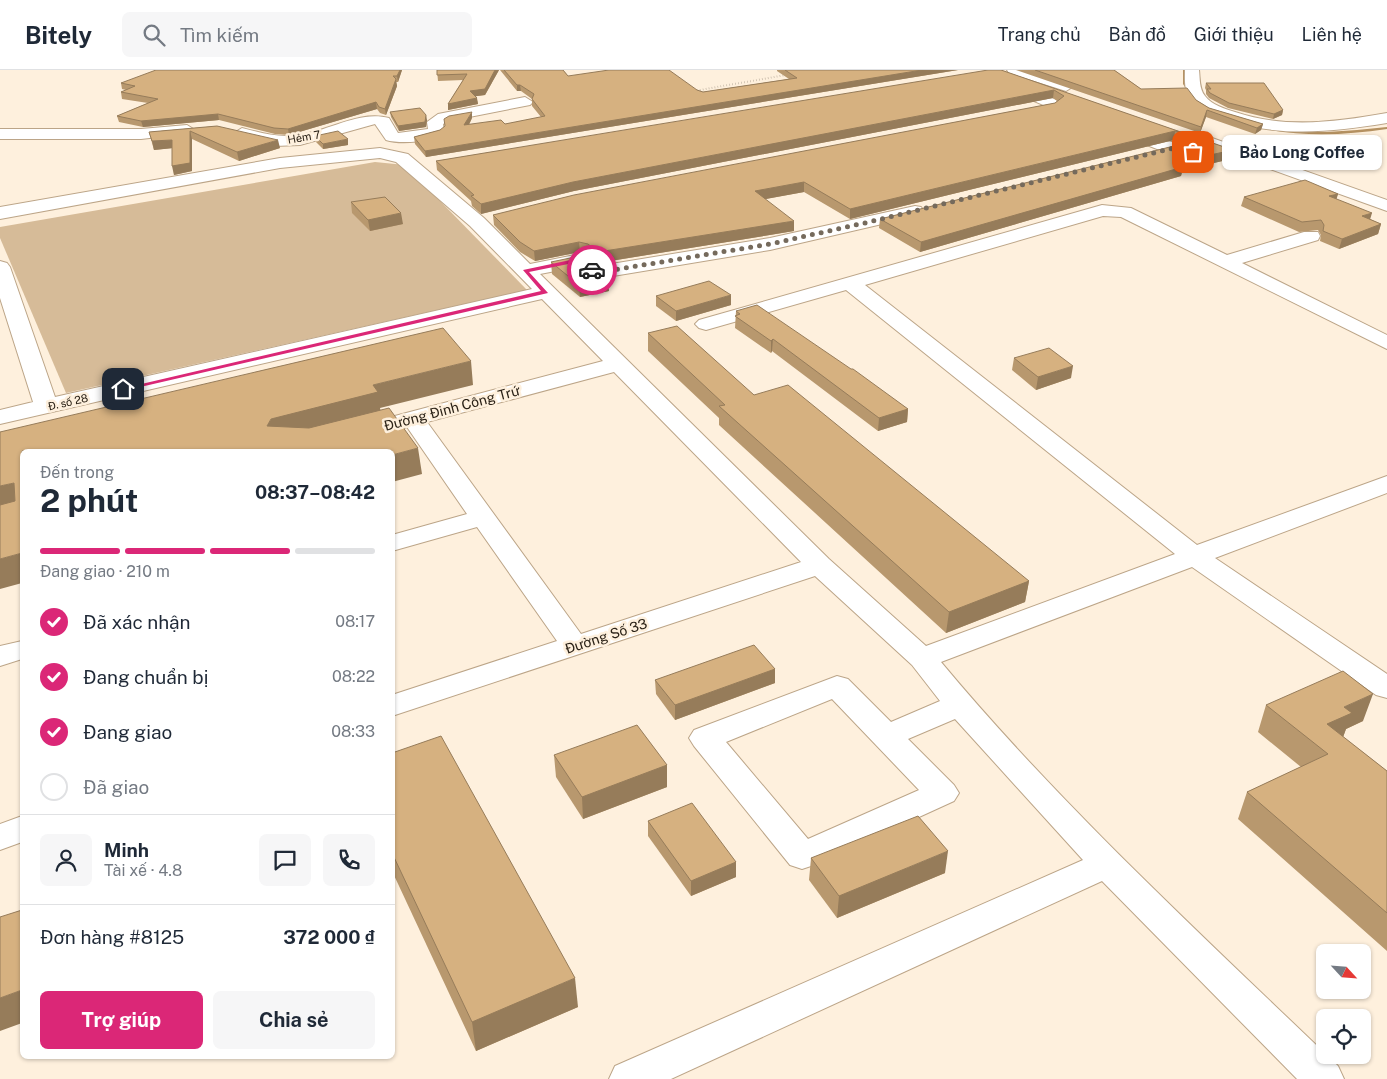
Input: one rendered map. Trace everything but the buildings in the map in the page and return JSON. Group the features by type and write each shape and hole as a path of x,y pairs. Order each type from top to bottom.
{"street":[{"path":"996,73 1083,95 1014,70"},
{"path":"1192,70 1195,93 1199,99 1215,110 1243,120 1274,126 1305,128 1387,118"},
{"path":"996,73 1000,81 1053,105 1103,124 1181,135 1381,196"},
{"path":"0,213 280,162 396,146 433,133 436,131 435,122 444,117 524,102"},
{"path":"1024,111 1053,105"},
{"name":"Hẻm 7","path":"225,128 275,141 289,142 313,138 375,119 383,121 396,146"},
{"path":"0,134 140,134 204,128"},
{"path":"1143,156 1181,135 1288,170 1381,196"},
{"path":"396,146 402,158 422,166 486,220 525,271 545,292 819,565 922,658 960,705 1107,864 1324,1079"},
{"path":"525,271 580,260 595,273 770,244 930,207"},
{"path":"706,324 1102,210 1125,212 1387,343"},
{"path":"1225,262 1311,236"},
{"path":"0,268 46,406"},
{"path":"850,283 1194,556 1387,688"},
{"name":"Đ. số 28","path":"0,417 545,292"},
{"name":"Đường Đinh Công Trứ","path":"340,438 617,364"},
{"path":"413,419 575,646"},
{"path":"922,658 1387,484"},
{"path":"395,542 484,517"},
{"name":"Đường Số 33","path":"395,705 819,565"},
{"path":"0,656 20,651"},
{"path":"836,686 886,736 942,793 802,856 705,738 836,686"},
{"path":"886,736 960,705"},
{"path":"0,837 20,830"},
{"path":"635,1077 1107,864"}],"path":[{"path":"688,92 794,73"}],"shaded area":[{"path":"375,162 405,165 527,290 66,393 0,238 0,227"}],"waterway":[{"path":"1185,70 1185,84 1191,94"},
{"path":"1267,128 1282,131 1327,133 1387,128"}],"way so far":[{"path":"592,270 595,273 770,244 1174,148 1193,152"}],"place":[{"name":"Bảo Long Coffee","path":"1193,152"}],"route":[{"path":"123,389 545,292 525,271 580,260 592,270"}]}
